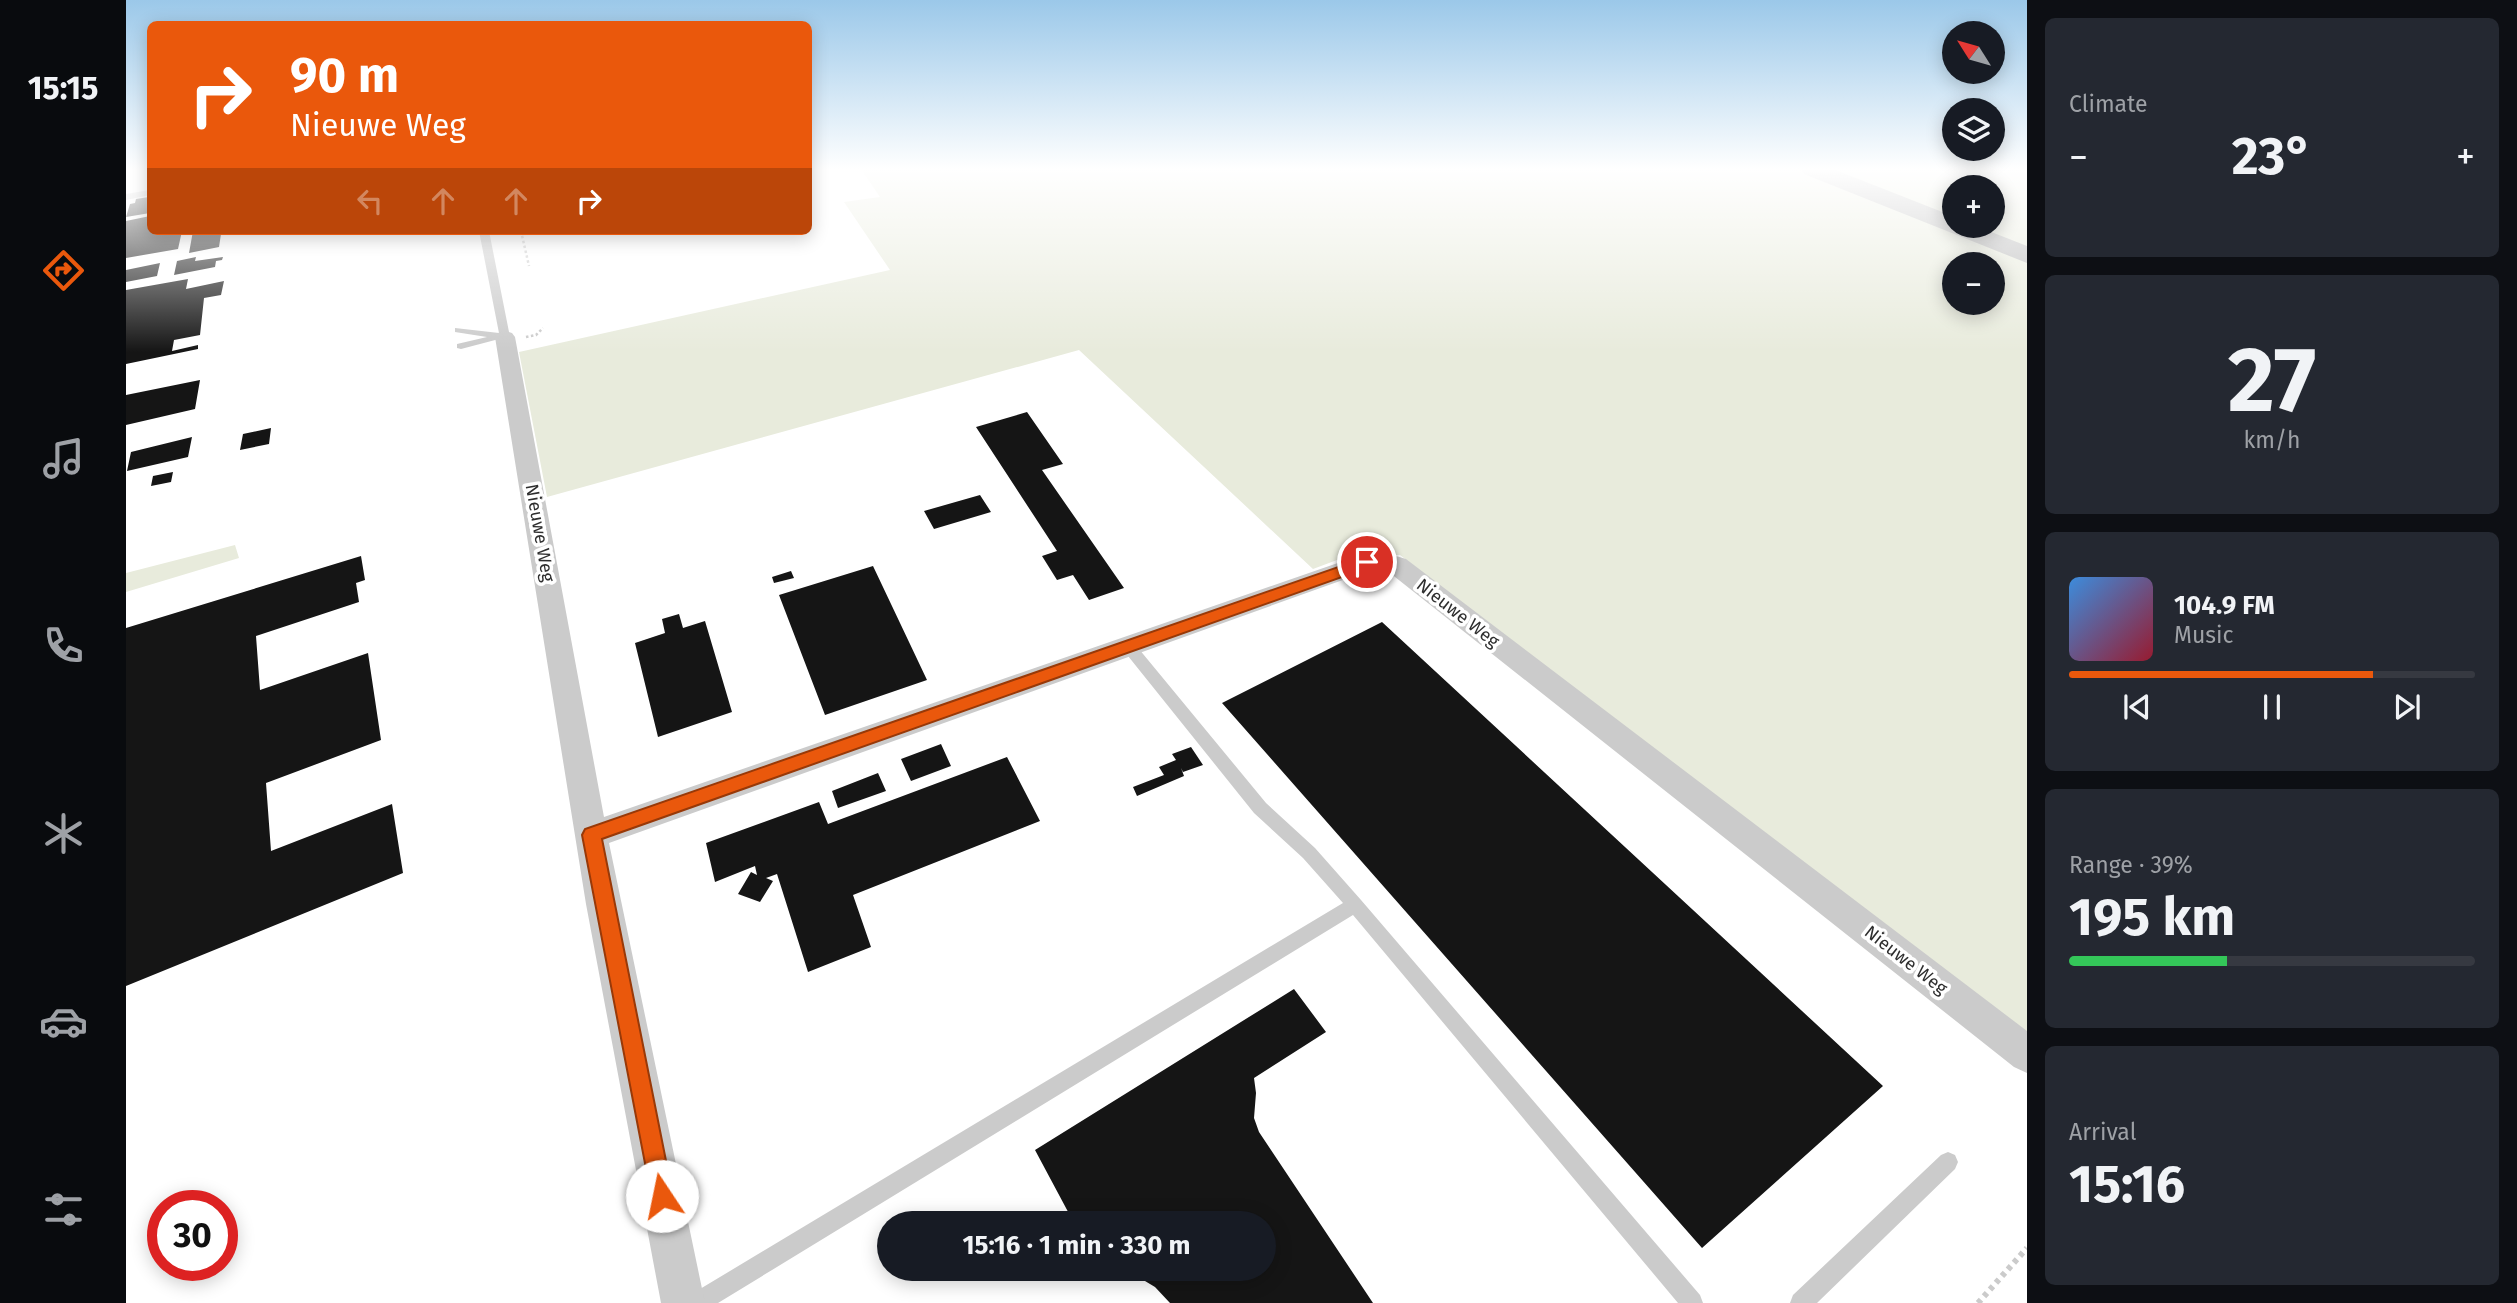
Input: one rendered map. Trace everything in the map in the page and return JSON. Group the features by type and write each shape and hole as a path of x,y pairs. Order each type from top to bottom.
{"street":[{"path":"1970,230 2023,250"},
{"name":"Nieuwe Weg","path":"505,337 592,835 683,1303"},
{"name":"Nieuwe Weg","path":"592,835 1367,562 1397,565 2027,1054"}],"lane":[{"name":"Nieuwe Weg","path":"485,235 505,337"},
{"path":"459,330 505,337"},
{"path":"461,346 505,337"},
{"path":"1129,647 1261,808 1309,853 1355,905 1692,1303"},
{"path":"698,1303 1355,905"},
{"path":"1801,1303 1948,1163"}],"path":[{"path":"522,235 530,266"},
{"path":"1978,1303 2027,1248"}],"shaded area":[{"path":"863,230 1942,230 1942,238 2005,238 2005,230 2027,230 2027,1043 1400,555 1353,554 1313,569 1079,350 547,497 519,352 890,270"},
{"path":"235,545 239,558 126,592 126,573"}],"building":[{"path":"126,230 147,230 147,235 181,235 178,249 126,258"},
{"path":"192,235 221,235 219,247 189,253"},
{"path":"196,257 195,261 223,257 222,260 216,261 215,267 174,275 177,261"},
{"path":"160,263 157,276 126,282 126,270"},
{"path":"188,279 186,289 224,281 221,295 204,298 200,335 174,340 172,351 198,345 198,349 126,364 126,290"},
{"path":"200,380 195,409 126,425 126,395"},
{"path":"1027,412 1063,464 1042,470 1124,588 1089,600 1073,575 1057,580 1042,556 1057,551 976,427"},
{"path":"271,428 269,444 240,450 243,434"},
{"path":"192,437 188,457 127,471 131,452"},
{"path":"173,472 171,482 151,486 153,476"},
{"path":"980,495 991,512 934,529 924,511"},
{"path":"361,556 365,580 356,583 359,602 256,636 260,690 368,653 381,740 266,783 271,851 392,804 403,873 126,986 126,628"},
{"path":"873,566 927,680 825,715 779,595"},
{"path":"791,571 794,578 774,583 772,577"},
{"path":"679,614 683,628 705,621 732,712 658,737 635,643 665,633 662,619"},
{"path":"1382,622 1883,1086 1702,1248 1222,703"},
{"path":"941,744 951,766 911,781 901,759"},
{"path":"1191,747 1203,765 1183,772 1181,768 1184,776 1137,796 1133,787 1164,775 1159,767 1176,760 1172,754"},
{"path":"1007,757 1040,821 853,895 871,947 808,972 777,874 766,878 773,881 760,902 738,894 751,872 757,875 755,866 715,882 706,843 819,802 828,824"},
{"path":"878,773 886,791 838,808 832,791"},
{"path":"1294,989 1326,1032 1254,1078 1254,1118 1259,1132 1373,1303 1170,1303 1155,1287 1145,1281 1276,1281 1276,1211 1068,1211 1035,1150"}],"route":[{"path":"662,1196 603,904 592,835 1367,562"}]}
